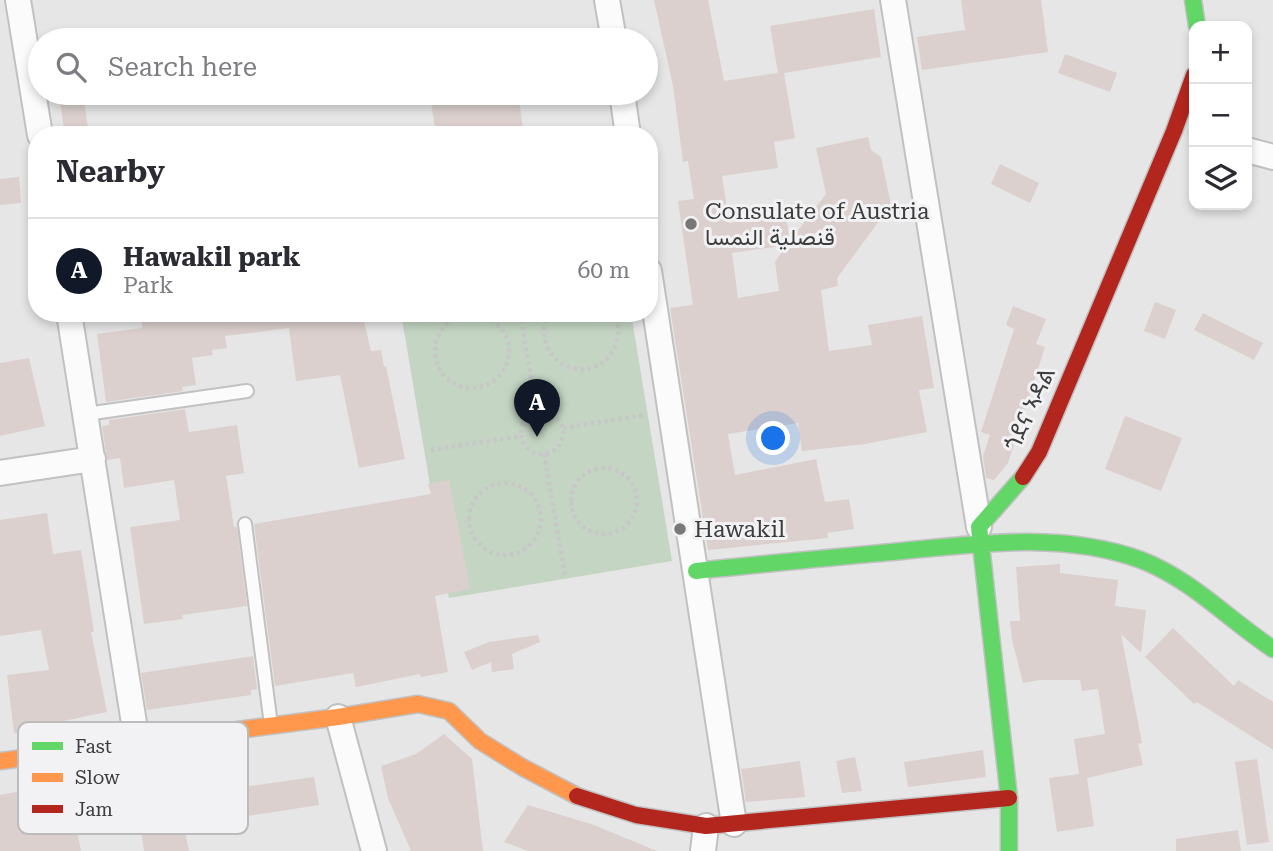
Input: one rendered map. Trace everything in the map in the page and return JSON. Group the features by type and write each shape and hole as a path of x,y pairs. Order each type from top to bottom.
{"street":[{"path":"18,0 28,61"},
{"path":"607,0 612,28"},
{"path":"893,0 980,535 1009,797 1009,851"},
{"path":"1193,0 1196,21"},
{"name":"ጎደና ኣዳል","path":"980,535 1039,452 1184,134 1192,84"},
{"path":"35,105 39,126"},
{"path":"624,105 627,126"},
{"path":"1252,151 1273,157"},
{"path":"71,322 134,722"},
{"path":"657,322 734,824"},
{"path":"0,473 93,459"},
{"path":"696,571 980,535 1048,541 1096,548 1142,561 1198,591 1273,649"},
{"path":"248,728 418,704 449,711 480,741 574,795 636,815 706,826 1009,797"},
{"path":"338,717 374,851"},
{"path":"0,761 18,758"},
{"path":"703,851 706,826"}],"lane":[{"path":"86,414 247,391"},
{"path":"246,524 271,725"}],"path":[{"path":"448,322 435,341 437,365 443,375 453,383 475,388 487,385 504,370 509,347 506,334 496,322"},
{"path":"522,322 537,412"},
{"path":"545,322 544,335 552,357 573,369 584,369 606,361 618,341 617,322"},
{"path":"537,412 556,416 563,428 561,442 551,452 544,454 531,452 520,436 524,420 537,412"},
{"path":"563,428 645,415"},
{"path":"431,450 520,436"},
{"path":"544,454 565,575"},
{"path":"613,469 630,480 638,499 631,521 623,529 601,534 590,531 574,515 572,494 583,476 592,471 613,469"},
{"path":"503,483 515,484 534,496 540,506 541,529 528,548 519,554 507,556 483,549 474,540 469,528 469,515 472,503 480,493 503,483"}],"green space":[{"path":"403,322 632,322 672,561 449,598"}],"building":[{"path":"654,0 708,0 724,81 778,73 770,26 874,9 881,57 784,73 795,138 774,142 778,168 722,176 729,223 786,216 790,241 826,194 816,148 868,137 871,150 881,157 891,205 837,278 838,286 821,290 829,351 872,345 868,325 922,316 934,388 919,390 927,432 865,444 802,451 798,423 728,434 735,475 816,459 825,502 849,499 854,529 827,533 828,538 708,550 670,308 693,305 678,201 694,199 688,161 683,162 673,86","holes":["787,245 775,262 779,291 738,298 732,253"]},
{"path":"961,0 1041,0 1048,52 922,70 917,37 965,30"},
{"path":"1065,54 1117,73 1110,92 1058,73"},
{"path":"60,105 85,105 88,126 64,126"},
{"path":"431,105 520,105 523,126 435,126"},
{"path":"1000,164 1039,183 1030,203 991,184"},
{"path":"19,177 21,203 0,205 0,179"},
{"path":"1155,302 1176,310 1165,339 1144,331"},
{"path":"1013,306 1046,319 1036,344 1045,347 1008,463 994,480 986,478 983,456 990,435 981,432 1014,329 1006,325"},
{"path":"1203,313 1263,343 1254,360 1194,330"},
{"path":"141,322 364,322 371,351 381,350 384,367 386,366 405,459 359,468 340,375 296,381 289,328 225,336 227,348 212,350 213,355 192,358 196,385 182,387 183,391 106,402 97,334 142,328"},
{"path":"29,358 45,426 0,436 0,363"},
{"path":"185,409 189,432 237,425 244,473 226,476 234,527 237,527 247,606 182,615 183,619 144,624 130,527 180,520 174,480 124,488 120,458 107,460 102,426 109,425 109,420"},
{"path":"1125,416 1182,438 1161,491 1105,469"},
{"path":"449,480 470,589 435,596 448,672 421,677 420,674 356,687 353,673 275,686 254,524 431,494 428,484"},
{"path":"47,513 53,554 81,550 94,632 91,632 107,712 58,722 18,722 18,733 14,733 7,675 49,670 41,630 0,636 0,520"},
{"path":"1060,564 1060,573 1118,580 1115,606 1146,610 1141,653 1121,634 1142,743 1138,744 1143,765 1087,778 1094,826 1057,832 1049,778 1079,774 1074,739 1105,734 1098,689 1082,691 1080,680 1039,680 1023,683 1010,621 1020,621 1016,567"},
{"path":"1173,628 1234,686 1238,680 1273,702 1273,750 1197,702 1194,704 1145,657"},
{"path":"538,635 540,642 512,654 514,669 492,672 491,662 472,670 464,652 489,642"},
{"path":"253,656 257,689 251,690 251,695 147,710 141,673"},
{"path":"444,734 472,759 483,851 411,851 388,798 381,766 416,754"},
{"path":"983,750 986,777 908,787 904,762"},
{"path":"855,757 862,791 842,793 836,761"},
{"path":"1257,759 1269,842 1247,845 1235,762"},
{"path":"800,761 805,797 746,802 741,769"},
{"path":"314,777 319,805 248,816 248,786"},
{"path":"18,792 18,834 78,834 81,851 0,851 0,795"},
{"path":"528,805 594,825 657,851 528,851 504,842"},
{"path":"1238,830 1241,851 1176,851 1176,839"},
{"path":"142,834 186,834 189,851 144,851"}],"traffic: fast":[{"path":"1193,0 1196,21"},
{"path":"1009,851 1009,798 979,527 1023,477"},
{"path":"696,571 986,543 1080,545 1111,551 1159,568 1193,589 1273,649"}],"traffic: slow":[{"path":"248,729 418,704 449,711 480,741 577,796"},
{"path":"0,761 18,759"}],"traffic: jam":[{"path":"1023,477 1039,452 1174,131 1191,84"},
{"path":"577,796 636,815 706,826 1009,798"}],"place":[{"name":"Consulate of Austria قنصلية النمسا","path":"691,224"},
{"name":"Hawakil park","path":"537,437"},
{"name":"Hawakil","path":"680,529"}]}
